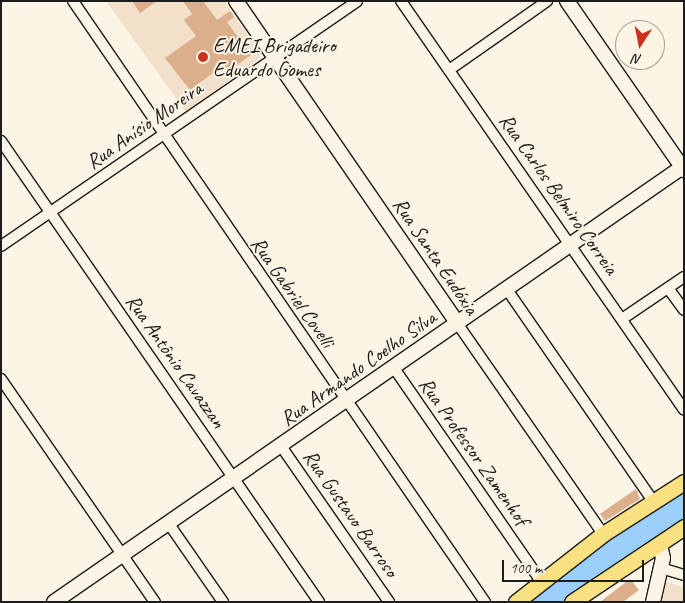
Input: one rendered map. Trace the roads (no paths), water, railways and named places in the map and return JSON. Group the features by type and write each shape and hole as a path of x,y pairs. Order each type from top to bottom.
{"main road":[{"path":"516,602 540,580 603,534 684,482"},
{"path":"572,602 660,545 684,527"}],"street":[{"name":"Rua Gabriel Covelli","path":"73,1 485,602"},
{"name":"Rua Santa Eudóxia","path":"236,1 603,534"},
{"name":"Rua Anísio Moreira","path":"1,246 357,1"},
{"name":"Rua Carlos Belmiro Correia","path":"401,1 684,409"},
{"path":"449,70 547,1"},
{"path":"567,1 683,168"},
{"name":"Rua Antônio Cavazzan","path":"1,141 319,602"},
{"name":"Rua Armando Coelho Silva","path":"58,601 506,288 683,168"},
{"path":"622,318 684,277"},
{"path":"506,288 653,501"},
{"path":"668,288 684,310"},
{"name":"Rua Professor Zamenhof","path":"394,368 540,580"},
{"path":"1,379 155,602"},
{"name":"Rua Gustavo Barroso","path":"282,446 389,602"},
{"path":"169,524 223,602"},
{"path":"653,602 661,568 660,545"},
{"path":"661,568 684,575"}],"water":[{"path":"684,490 684,521 566,602 526,602 622,529"}],"place":[{"name":"EMEI Brigadeiro Eduardo Gomes","path":"203,57"}]}
